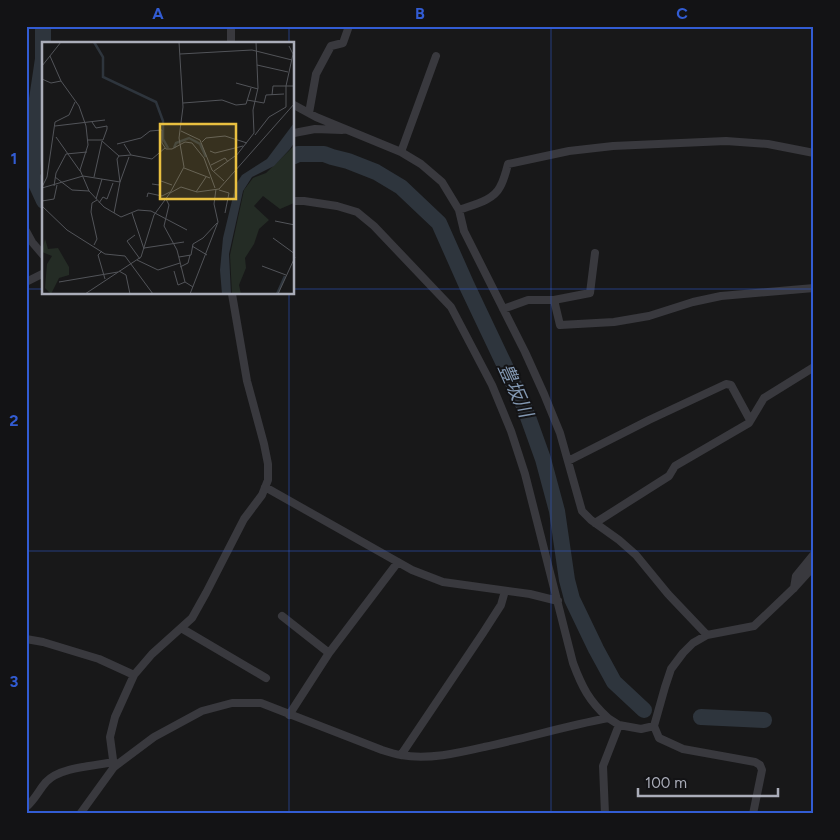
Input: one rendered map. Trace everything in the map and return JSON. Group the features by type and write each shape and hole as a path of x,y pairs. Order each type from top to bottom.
{"street":[{"path":"231,26 231,42"},
{"path":"309,113 316,74 331,46 344,43 349,26"},
{"path":"401,152 436,56"},
{"path":"295,105 316,117 401,152 421,164 442,182 459,210 464,232 544,394 560,433 582,511 636,555 668,594 706,635"},
{"path":"295,133 315,129 346,130"},
{"path":"459,210 497,193 508,164 569,151 613,146 726,141 768,144 814,153"},
{"path":"295,201 337,206 357,212 374,226 451,306 492,385 511,431 525,474 573,663 580,682 595,706 619,725 641,729 655,722"},
{"path":"26,232 42,254"},
{"path":"503,308 528,300 554,300 590,293 595,253"},
{"path":"26,282 42,273"},
{"path":"554,300 560,325 614,322 649,316 693,302 722,296 814,288"},
{"path":"114,765 110,736 115,717 134,675 152,654 192,618 244,519 262,495 268,480 268,464 247,381 232,295"},
{"path":"595,523 669,476 675,466 749,423 764,398 814,367"},
{"path":"568,461 726,384 731,385 750,420"},
{"path":"265,486 412,570 443,582 530,594 558,601"},
{"path":"794,588 796,576 814,554"},
{"path":"289,715 330,653 398,562"},
{"path":"753,814 762,770 760,765 754,762 683,749 659,738 655,722 671,669 693,643 706,635 754,626 814,566"},
{"path":"401,755 501,605 505,591"},
{"path":"282,616 330,653"},
{"path":"181,628 266,678"},
{"path":"26,639 43,642 99,659 134,675"},
{"path":"80,814 114,765 154,737 202,711 232,703 261,703 382,750 401,755 438,756 468,751 608,718"},
{"path":"604,814 603,766 619,725"},
{"path":"26,807 46,782 54,776 70,770 114,765"}],"waterway":[{"name":"豊坂川","path":"43,26 43,42"},
{"name":"豊坂川","path":"42,66 37,99 32,175 42,197"},
{"name":"豊坂川","path":"295,156 324,154 376,172 401,187 439,223 524,406 543,459 557,511 567,580 572,599 614,682 644,710"},
{"name":"豊坂川","path":"701,717 764,720"}]}
